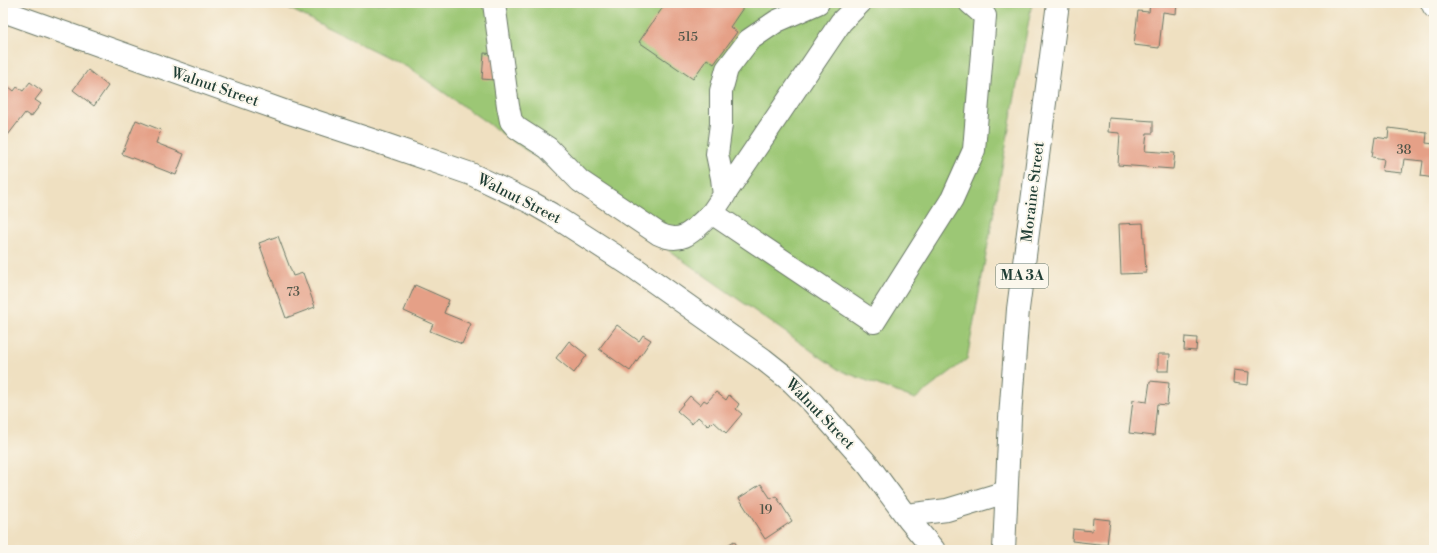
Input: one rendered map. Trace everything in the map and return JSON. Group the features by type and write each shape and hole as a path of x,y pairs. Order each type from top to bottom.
{"street":[{"path":"494,3 511,121 517,128 548,148 580,181 659,234 668,238 676,239 685,237 718,205 841,22 860,3"},
{"path":"718,205 722,178 717,154 721,124 721,91 727,69 748,40 777,21 818,3"},
{"path":"718,205 874,322 952,199 974,150 985,16 970,3"},
{"name":"Moraine Street","path":"1004,550 1006,492 1018,309 1058,3"},
{"path":"1432,3 1434,7"},
{"name":"Walnut Street","path":"3,11 234,94 471,174 532,203 588,237 636,269 763,359 792,382 813,402 869,466 934,550"},
{"path":"906,515 947,510 1006,492"}],"green space":[{"path":"278,3 1032,3 967,359 915,399 839,370 409,68"}],"building":[{"path":"657,3 741,3 739,6 743,8 730,27 737,32 714,64 707,59 693,79 639,42 663,7"},
{"path":"1150,3 1177,3 1176,14 1163,12 1159,48 1134,45 1138,11 1149,12"},
{"path":"484,53 496,54 494,80 482,79"},
{"path":"88,70 108,86 94,106 73,90"},
{"path":"3,82 14,91 17,87 23,91 30,82 42,91 35,100 41,104 31,117 25,113 8,135 3,131"},
{"path":"1109,118 1153,121 1153,133 1147,133 1145,151 1175,153 1173,169 1118,165 1120,133 1108,132"},
{"path":"136,120 161,130 156,143 184,154 176,175 122,154"},
{"path":"1389,128 1427,133 1426,143 1434,144 1434,178 1421,176 1423,161 1404,159 1402,173 1382,171 1384,159 1372,157 1375,137 1388,139"},
{"path":"1143,223 1146,273 1121,274 1119,224"},
{"path":"278,236 293,276 303,273 315,307 286,318 259,243"},
{"path":"415,285 449,300 444,313 471,324 462,344 430,331 433,324 404,311"},
{"path":"617,325 639,341 643,335 651,340 630,371 599,349"},
{"path":"1185,337 1197,338 1196,351 1184,350"},
{"path":"569,341 587,355 574,373 556,358"},
{"path":"1158,354 1170,354 1169,371 1158,371"},
{"path":"1234,370 1249,372 1248,385 1233,383"},
{"path":"1150,381 1169,383 1167,405 1157,404 1154,436 1129,433 1133,400 1147,402"},
{"path":"716,392 726,400 729,395 739,404 736,409 742,414 726,433 713,421 708,426 698,417 692,424 677,411 690,396 700,405 704,400 707,402"},
{"path":"761,484 771,499 776,496 792,521 765,539 739,498"},
{"path":"1093,518 1110,520 1107,545 1072,541 1073,529 1092,531"},
{"path":"734,541 740,550 720,550"}]}
